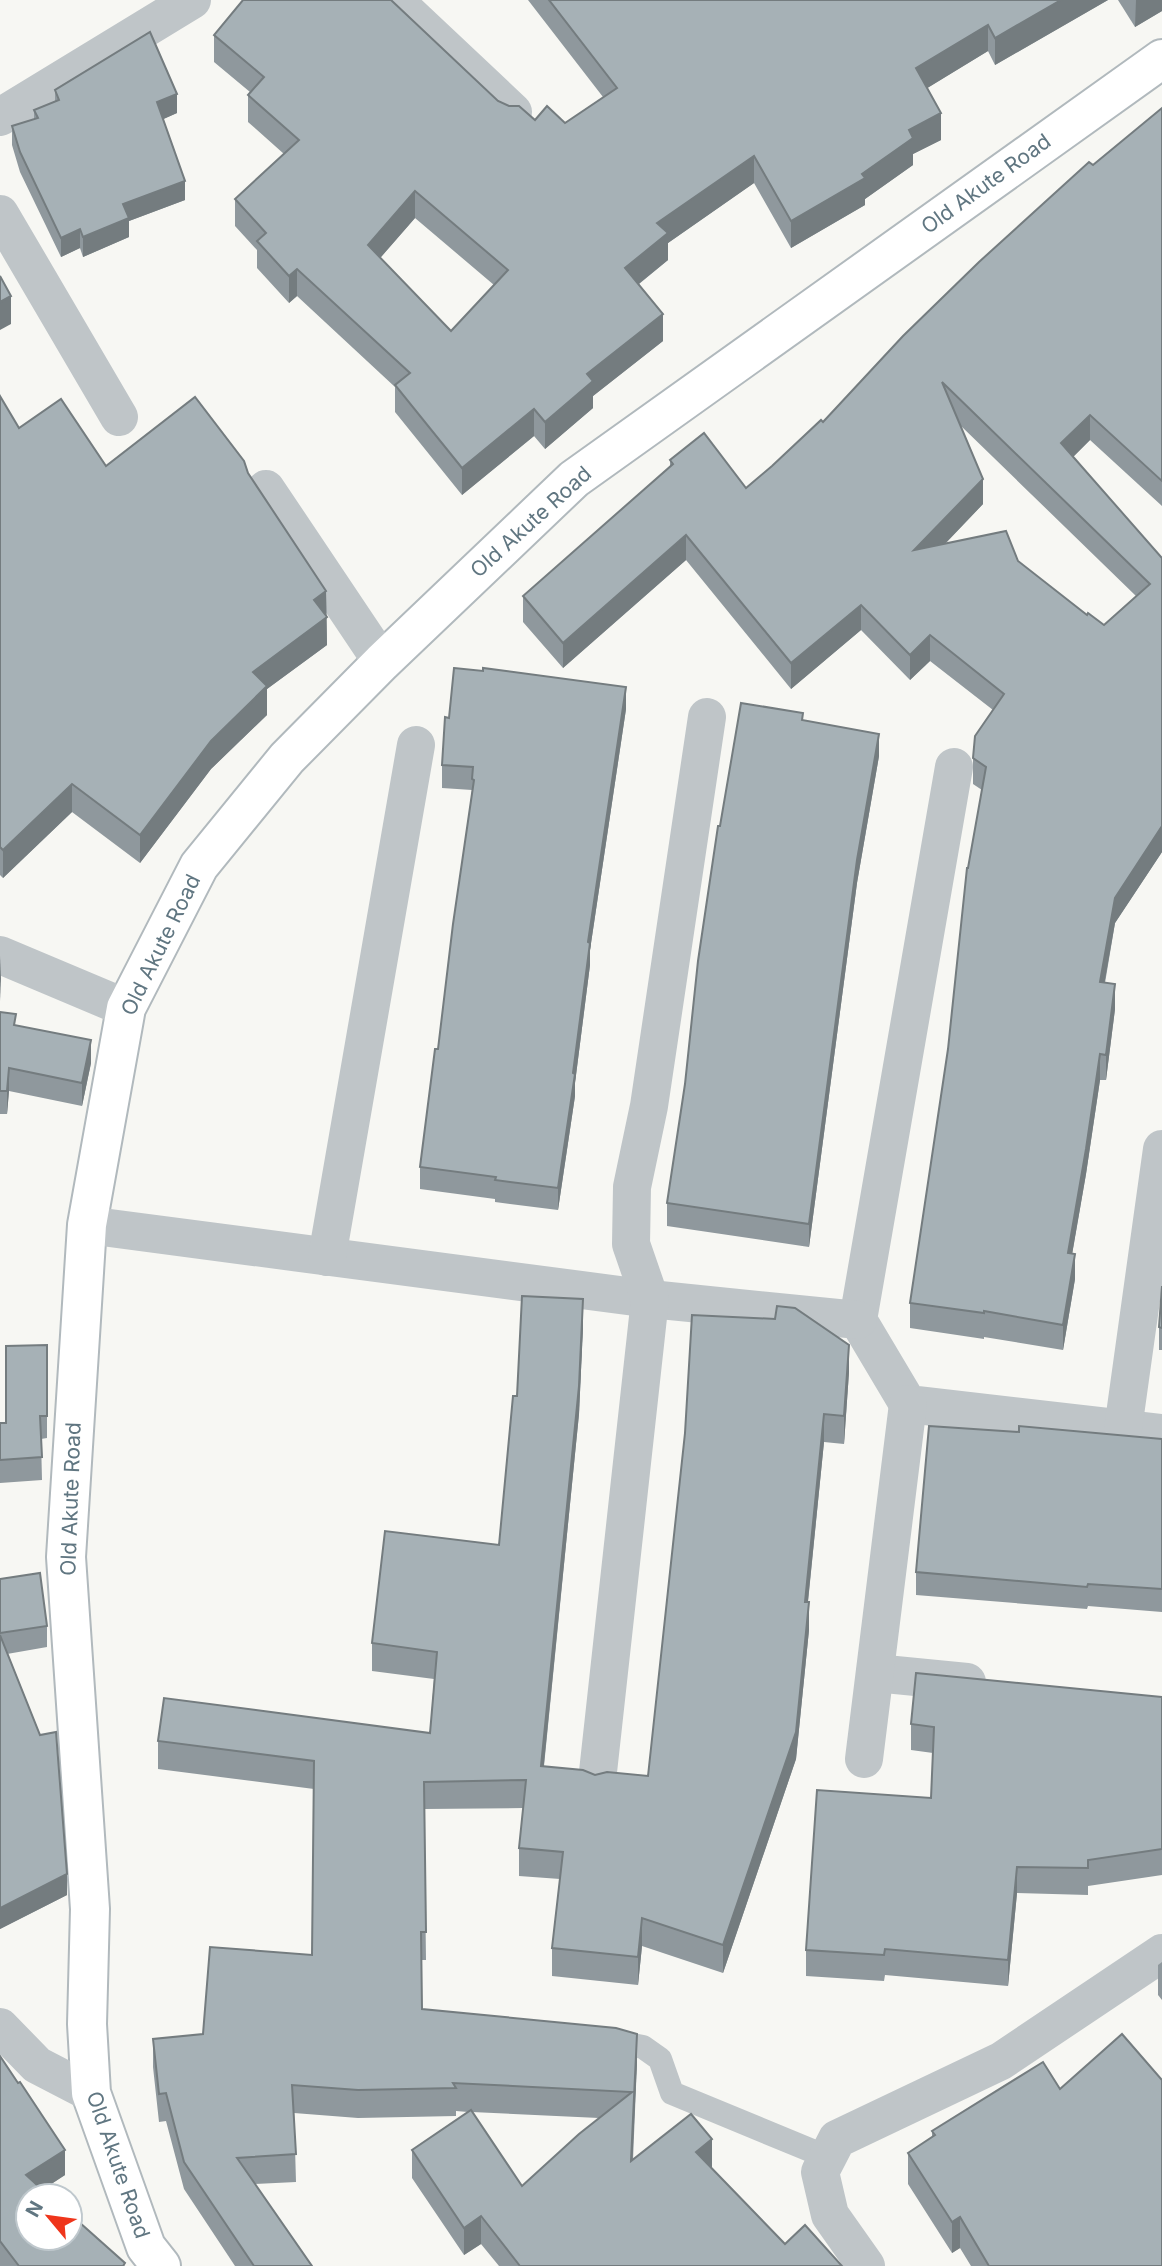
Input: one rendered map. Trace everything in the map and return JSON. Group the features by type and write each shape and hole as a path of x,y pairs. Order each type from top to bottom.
{"street":[{"path":"0,117 192,0"},
{"path":"394,0 513,112"},
{"name":"Old Akute Road","path":"161,2266 146,2247 91,2093 87,2024 90,1909 66,1557 87,1225 126,1008 199,866 287,758 382,662 574,479 1162,59"},
{"path":"0,214 119,417"},
{"path":"266,489 382,662"},
{"path":"597,1781 650,1299 631,1244 632,1187 649,1106 707,717"},
{"path":"327,1257 416,745"},
{"path":"864,1759 908,1404 858,1320 954,767"},
{"path":"0,955 126,1008"},
{"path":"1123,1429 1162,1149"},
{"path":"87,1225 650,1299 858,1320"},
{"path":"908,1404 1162,1433"},
{"path":"875,1673 998,1685"},
{"path":"866,2266 830,2215 820,2172 837,2139 1001,2061 1162,1952"},
{"path":"0,2027 37,2066 91,2093"}],"lane":[{"path":"578,2037 620,2041 643,2047 660,2059 672,2093 827,2157"}],"building":[{"path":"243,0 391,0 498,101 509,106 519,106 535,120 547,106 565,123 617,88 549,0 1061,0 995,38 988,25 916,68 941,113 909,130 913,138 862,174 865,178 791,221 754,156 657,223 668,233 625,268 663,314 587,374 593,381 545,422 534,409 462,468 395,385 410,373 297,269 289,276 257,241 266,233 235,199 299,140 248,95 264,77 214,35","holes":["415,191 508,270 451,331 368,245"]},
{"path":"150,32 177,94 157,102 185,181 123,204 129,218 83,237 80,229 61,238 20,152 12,126 38,118 34,110 59,100 55,90"},
{"path":"1162,108 1162,481 1090,415 1061,443 1162,558 1162,826 1115,898 1100,982 1115,984 1106,1055 1100,1054 1068,1253 1075,1254 1063,1325 984,1311 910,1303 948,1049 967,868 986,767 973,758 975,736 1004,694 930,635 910,655 861,605 791,663 686,535 563,643 523,596 673,464 670,460 704,433 746,488 821,420 823,422 903,336 979,262 1089,162 1093,165","holes":["942,382 1150,584 1104,625 1088,613 1087,615 1018,561 1006,531 914,550 983,479"]},
{"path":"0,276 11,296 0,302"},
{"path":"0,396 19,428 61,399 106,466 195,397 244,461 248,473 326,591 314,600 327,617 253,672 267,686 211,741 140,835 72,784 3,850 0,847"},
{"path":"454,668 483,671 483,668 626,687 588,942 575,1074 558,1188 420,1167 474,780 473,767 442,765 445,717 449,718"},
{"path":"741,703 803,713 802,720 879,734 857,860 809,1224 667,1203 685,1084 698,961 718,826"},
{"path":"0,1012 16,1014 14,1025 91,1040 82,1083 9,1068 7,1091 0,1091"},
{"path":"1162,1286 1162,1328 1159,1327"},
{"path":"522,1296 583,1299 579,1386 541,1766 583,1770 595,1775 607,1772 648,1776 685,1433 692,1315 775,1319 777,1306 795,1308 849,1345 844,1416 824,1414 805,1602 809,1602 796,1732 723,1945 642,1918 638,1957 552,1948 563,1852 519,1848 526,1780 424,1782 426,1932 421,1932 422,2009 616,2028 637,2034 631,2161 691,2114 712,2139 696,2152 785,2244 805,2225 842,2266 520,2266 481,2216 464,2228 412,2150 471,2110 522,2186 579,2134 632,2092 453,2083 456,2088 358,2090 292,2085 296,2154 237,2158 312,2266 254,2266 184,2162 166,2093 159,2094 153,2039 203,2034 210,1947 312,1955 314,1761 158,1741 164,1698 430,1733 437,1652 372,1643 385,1531 499,1545 513,1396 517,1396"},
{"path":"47,1345 47,1416 40,1416 42,1457 0,1460 0,1423 6,1423 6,1346"},
{"path":"929,1426 1019,1432 1019,1426 1162,1439 1162,1589 1088,1584 1087,1587 916,1572"},
{"path":"40,1573 47,1626 0,1633 0,1579"},
{"path":"0,1635 40,1735 56,1732 67,1874 0,1908"},
{"path":"916,1673 1162,1697 1162,1849 1088,1860 1088,1868 1017,1867 1008,1960 885,1949 884,1955 806,1950 817,1790 931,1798 934,1727 911,1724"},
{"path":"1122,2034 1162,2080 1162,2266 989,2266 960,2217 952,2222 908,2153 935,2135 932,2131 1043,2062 1060,2089"},
{"path":"0,2056 65,2150 26,2175 34,2182 14,2182 14,2252 84,2252 84,2226 125,2263 123,2266 19,2266 0,2241"}]}
